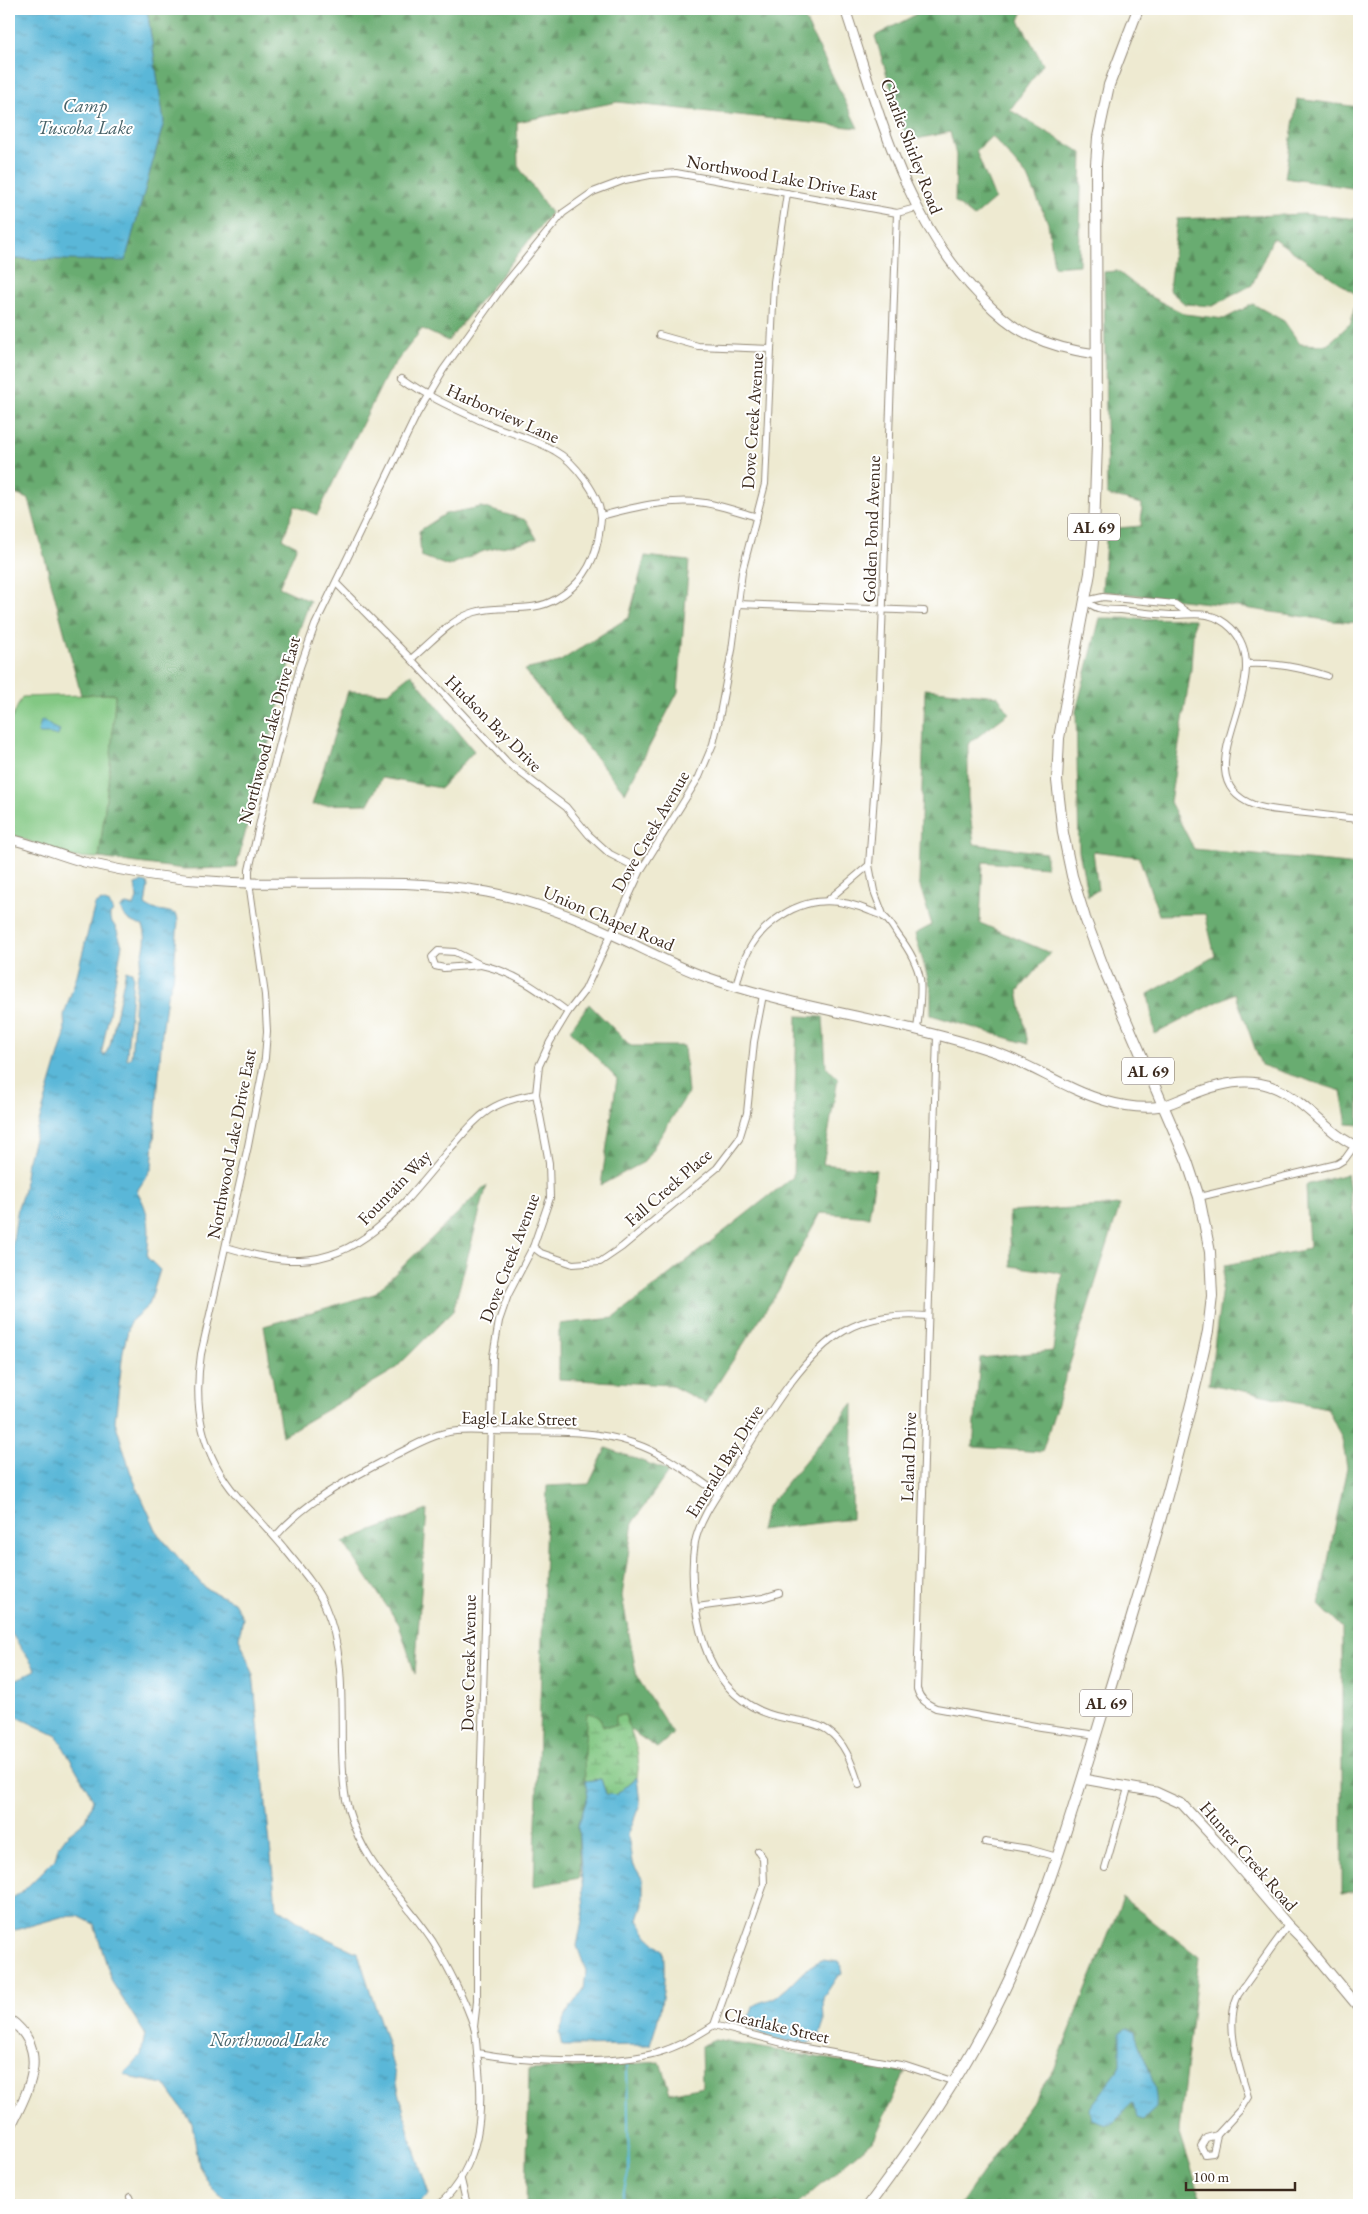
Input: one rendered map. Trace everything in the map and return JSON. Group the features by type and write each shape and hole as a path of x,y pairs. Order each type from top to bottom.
{"main road":[{"name":"AL 69","path":"869,2205 955,2082 989,2021 1012,1974 1035,1918 1057,1857 1096,1735 1158,1525 1208,1330 1212,1296 1210,1252 1199,1197 1187,1161 1095,946 1072,876 1063,833 1057,781 1059,738 1085,601 1094,530 1096,164 1098,137 1109,85 1138,9"}],"street":[{"name":"Charlie Shirley Road","path":"845,9 890,144 916,208 926,226 956,269 974,290 1006,320 1029,335 1046,342 1096,354"},
{"name":"Northwood Lake Drive East","path":"439,2205 461,2180 477,2136 481,2110 474,2028 454,1982 433,1943 373,1865 357,1834 344,1791 341,1667 331,1623 317,1591 303,1570 236,1494 221,1473 206,1441 199,1415 197,1389 201,1354 259,1094 267,1031 263,978 249,882 257,830 300,668 315,625 417,414 468,332 551,226 570,207 593,192 633,178 676,173 897,213"},
{"name":"Dove Creek Avenue","path":"474,2028 477,2001 477,1896 493,1356 499,1321 508,1295 533,1247 548,1206 551,1189 549,1163 536,1094 539,1066 550,1042 568,1012 585,990 641,870 690,793 703,769 713,744 732,650 742,572 765,484 774,282 787,193"},
{"path":"897,213 916,208"},
{"name":"Golden Pond Avenue","path":"884,916 874,891 869,865 876,785 897,213"},
{"path":"659,335 698,346 771,349"},
{"name":"Harborview Lane","path":"402,378 428,396 557,452 583,476 593,491 601,516 596,552 579,582 567,593 552,602 536,607 483,610 465,616 411,659"},
{"path":"601,516 642,506 686,502 721,506 757,517"},
{"name":"Hudson Bay Drive","path":"336,583 411,659 509,764 566,807 589,835 610,854 641,870"},
{"path":"1085,601 1102,597 1175,604 1188,612"},
{"path":"1085,601 1099,608 1172,615 1188,612 1207,614 1232,629 1242,644 1247,664 1244,688 1225,756 1225,774 1231,790 1244,801 1261,808 1359,819"},
{"path":"738,604 924,611"},
{"path":"1247,664 1272,663 1299,667 1326,676"},
{"name":"Union Chapel Road","path":"9,839 76,860 136,873 217,882 410,883 471,890 539,905 612,934 660,958 736,987 763,995 917,1029 998,1053 1086,1094 1119,1104 1136,1107 1163,1106"},
{"path":"828,900 869,865"},
{"path":"736,987 747,953 769,924 800,906 828,900 854,904 884,916 906,944 917,969 920,995 917,1029"},
{"path":"481,965 444,968 435,966 432,957 438,951 447,951 521,978 568,1012"},
{"name":"Fall Creek Place","path":"533,1247 541,1253 573,1264 600,1262 622,1247 717,1168 739,1139 747,1113 754,1042 763,995"},
{"name":"Leland Drive","path":"937,1035 916,1671 917,1689 920,1698 927,1704 944,1710 1096,1735"},
{"path":"1163,1106 1226,1084 1244,1082 1266,1084 1292,1098 1357,1146 1338,1164 1199,1197"},
{"name":"Fountain Way","path":"226,1247 258,1256 301,1260 328,1255 353,1246 382,1226 484,1112 507,1099 536,1094"},
{"name":"Emerald Bay Drive","path":"859,1785 846,1751 829,1731 804,1721 761,1712 745,1704 721,1679 708,1655 697,1607 692,1575 696,1540 701,1524 718,1493 782,1396 821,1348 842,1332 876,1318 911,1315 928,1316"},
{"name":"Eagle Lake Street","path":"275,1537 290,1520 305,1508 358,1475 428,1438 454,1431 574,1433 608,1437 634,1443 674,1461 718,1493"},
{"path":"697,1607 763,1598 779,1593"},
{"name":"Hunter Creek Road","path":"1082,1779 1147,1790 1165,1795 1189,1810 1288,1926 1301,1938 1359,2008"},
{"path":"1105,1868 1128,1788"},
{"path":"985,1842 1029,1849 1057,1857"},
{"path":"714,2025 764,1884 763,1858 758,1850"},
{"path":"1217,2134 1240,2110 1248,2097 1233,2038 1232,2020 1234,2003 1288,1926"},
{"path":"9,2020 23,2032 31,2047 34,2065 30,2083 9,2130"},
{"name":"Clearlake Street","path":"477,2053 562,2060 632,2057 675,2048 714,2025 794,2046 906,2066 955,2082"},
{"path":"461,2180 467,2205"},
{"path":"130,2197 133,2205"},
{"path":"9,2200 12,2205"}],"green space":[{"path":"147,9 800,9 858,128 617,102 517,122 518,166 551,213 448,341 422,329 387,374 317,515 295,506 283,539 297,546 279,587 310,601 298,633 236,868 184,869 99,858 111,755 115,694 81,695 29,499 9,492 9,259 125,260 164,122"},
{"path":"915,9 1024,9 1019,20 1043,64 1010,110 1082,153 1079,265 1054,267 1048,223 1028,177 992,136 976,151 995,199 974,217 955,202 956,155 950,132 907,141 875,36 915,15"},
{"path":"1297,99 1359,107 1359,189 1285,178"},
{"path":"1304,214 1359,219 1359,623 1102,591 1107,529 1141,526 1142,504 1107,495 1104,272 1117,271 1151,297 1185,314 1224,319 1253,304 1284,321 1300,344 1327,345 1351,323 1357,295 1273,238 1252,285 1213,306 1185,304 1169,290 1177,219"},
{"path":"481,507 526,520 537,539 484,551 448,566 421,556 419,531 445,514"},
{"path":"645,556 689,561 678,692 625,793 524,670 559,662 629,617"},
{"path":"1100,618 1194,619 1191,669 1170,802 1194,849 1359,865 1359,1125 1347,1124 1341,1091 1261,1065 1235,993 1155,1034 1148,994 1215,956 1205,914 1159,915 1139,857 1093,851 1098,890 1088,896 1079,851 1076,711"},
{"path":"411,674 474,751 441,788 382,778 368,804 312,805 348,691 387,693"},
{"path":"925,689 998,696 1009,713 968,744 968,798 974,844 1046,853 1046,867 983,862 980,923 1050,953 1018,991 1028,1044 931,1015 931,989 915,934 932,925 919,883"},
{"path":"115,694 111,755 99,858 67,857 9,833 9,724 22,697"},
{"path":"589,1004 631,1046 684,1046 688,1093 644,1162 601,1185 617,1079 570,1030"},
{"path":"797,1016 823,1017 826,1067 838,1078 823,1164 876,1170 869,1217 820,1213 778,1291 705,1403 670,1385 559,1379 559,1324 614,1318 793,1177"},
{"path":"1347,1174 1356,1227 1354,1357 1359,1396 1359,1891 1342,1893 1342,1628 1319,1605 1347,1467 1342,1439 1327,1408 1209,1384 1225,1265 1309,1249 1306,1185"},
{"path":"487,1185 453,1311 394,1370 282,1436 264,1326 374,1294"},
{"path":"1120,1205 1042,1452 973,1447 980,1358 1053,1351 1062,1273 1011,1266 1009,1212"},
{"path":"853,1403 852,1519 760,1530 766,1508"},
{"path":"606,1448 669,1471 633,1522 622,1596 637,1677 673,1734 657,1748 629,1729 625,1715 616,1726 603,1726 584,1755 588,1796 578,1826 580,1878 534,1886 547,1486 589,1484"},
{"path":"427,1510 415,1674 399,1624 343,1542"},
{"path":"587,1713 598,1715 603,1726 616,1726 616,1716 625,1715 636,1745 638,1759 637,1777 616,1795 606,1794 601,1779 585,1781 584,1755"},
{"path":"1123,1898 1199,1957 1179,2131 1203,2205 960,2205 1054,2070"},
{"path":"715,2040 905,2072 874,2139 797,2205 526,2205 529,2070 660,2062 670,2093 702,2086 701,2046"}],"water":[{"name":"Camp Tuscoba Lake","path":"11,9 147,9 164,122 125,261 9,259"},
{"path":"43,720 60,730 58,736 40,734 38,732"},
{"name":"Northwood Lake","path":"147,883 148,886 145,905 152,909 177,915 178,921 173,980 167,996 162,1033 152,1168 137,1191 147,1215 149,1239 147,1257 160,1270 149,1305 130,1322 123,1351 115,1421 131,1474 158,1534 205,1588 234,1602 243,1618 239,1638 253,1673 276,1906 313,1932 358,1953 388,2046 410,2137 429,2194 417,2205 233,2205 212,2188 199,2166 192,2123 164,2084 133,2078 124,2074 141,2055 145,2034 112,1982 94,1924 78,1916 61,1917 12,1931 9,1930 9,1900 22,1892 55,1859 58,1847 67,1835 86,1820 93,1799 57,1736 9,1713 9,1683 36,1670 9,1630 9,1266 18,1207 24,1190 26,1166 65,1034 64,1015 77,975 95,904 102,901 110,904 113,912 110,914 110,919 116,928 122,945 102,1051 104,1057 110,1045 126,970 132,972 133,977 127,1060 131,1057 136,990 145,931 143,926 129,920 120,908 126,905 134,906 137,898 135,884"},
{"path":"637,1777 640,1804 628,1835 632,1862 643,1880 643,1904 638,1920 648,1936 663,1950 664,1986 657,2022 650,2045 562,2046 559,2033 569,2009 584,1989 586,1971 577,1946 584,1910 578,1826 588,1796 585,1781 601,1779 606,1794 616,1795"},
{"path":"822,1960 840,1962 842,1974 837,1977 823,1998 824,2022 819,2037 807,2044 781,2040 765,2035 750,2026 745,2020 751,2013 753,2006 781,1993 809,1967"},
{"path":"1127,2028 1135,2032 1149,2070 1155,2089 1156,2108 1143,2120 1137,2118 1133,2103 1112,2123 1108,2124 1091,2119 1089,2109 1117,2072 1120,2064 1120,2032"}],"waterway":[{"path":"620,2205 629,2171 627,2065"}]}
